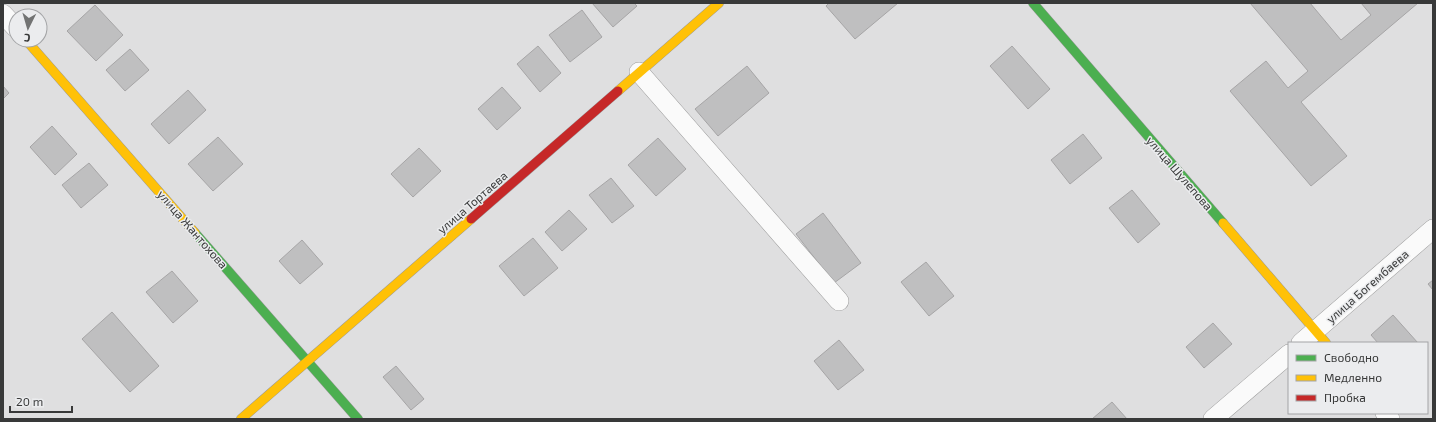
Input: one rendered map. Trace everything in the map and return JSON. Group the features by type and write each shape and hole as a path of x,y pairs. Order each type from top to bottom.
{"street":[{"name":"улица Тортаева","path":"241,419 719,3"},
{"name":"улица Шулепова","path":"1033,3 1321,337"},
{"name":"улица Жантохова","path":"33,48 308,360 358,419"},
{"path":"639,72 839,301"},
{"name":"улица Богембаева","path":"1304,342 1321,337 1433,230"},
{"path":"1213,419 1288,355"}],"building":[{"path":"592,3 634,3 637,6 613,27"},
{"path":"829,3 898,3 855,39 826,6"},
{"path":"1250,3 1310,3 1341,40 1371,15 1361,3 1418,3 1301,102 1347,156 1311,186 1230,91 1266,61 1288,88 1308,71"},
{"path":"95,5 123,35 96,61 67,31"},
{"path":"582,10 602,37 570,62 549,35"},
{"path":"538,46 561,73 540,92 517,64"},
{"path":"1012,46 1050,89 1028,109 990,66"},
{"path":"130,49 149,70 125,91 106,70"},
{"path":"747,66 769,93 718,136 695,109"},
{"path":"3,86 9,93 3,99"},
{"path":"502,87 521,108 497,130 478,109"},
{"path":"188,90 206,110 169,144 151,124"},
{"path":"52,126 77,154 55,175 30,147"},
{"path":"1083,134 1102,158 1070,184 1051,160"},
{"path":"218,137 243,164 213,191 188,164"},
{"path":"658,138 686,169 656,196 628,165"},
{"path":"419,148 441,171 413,197 391,174"},
{"path":"89,163 108,185 81,208 62,185"},
{"path":"611,178 634,206 612,223 589,195"},
{"path":"1132,190 1160,224 1138,243 1109,208"},
{"path":"569,210 587,229 562,251 545,232"},
{"path":"823,213 861,263 834,283 796,234"},
{"path":"533,238 558,268 524,296 499,266"},
{"path":"302,240 323,264 300,284 279,261"},
{"path":"926,262 954,296 929,316 901,282"},
{"path":"172,271 198,301 173,323 146,292"},
{"path":"1433,280 1433,290 1428,284"},
{"path":"112,312 159,366 130,392 82,339"},
{"path":"1393,315 1417,342 1377,342 1371,335"},
{"path":"1213,323 1232,344 1204,368 1186,347"},
{"path":"839,340 864,370 838,390 814,361"},
{"path":"396,366 424,399 411,410 383,377"},
{"path":"1112,402 1127,419 1092,419"}],"traffic: fast":[{"path":"1033,3 1223,223"},
{"path":"195,233 358,419"}],"traffic: slow":[{"path":"618,91 719,3"},
{"path":"33,48 195,233"},
{"path":"241,419 471,219"},
{"path":"1223,223 1325,342"}],"traffic: jam":[{"path":"471,219 618,91"}]}
